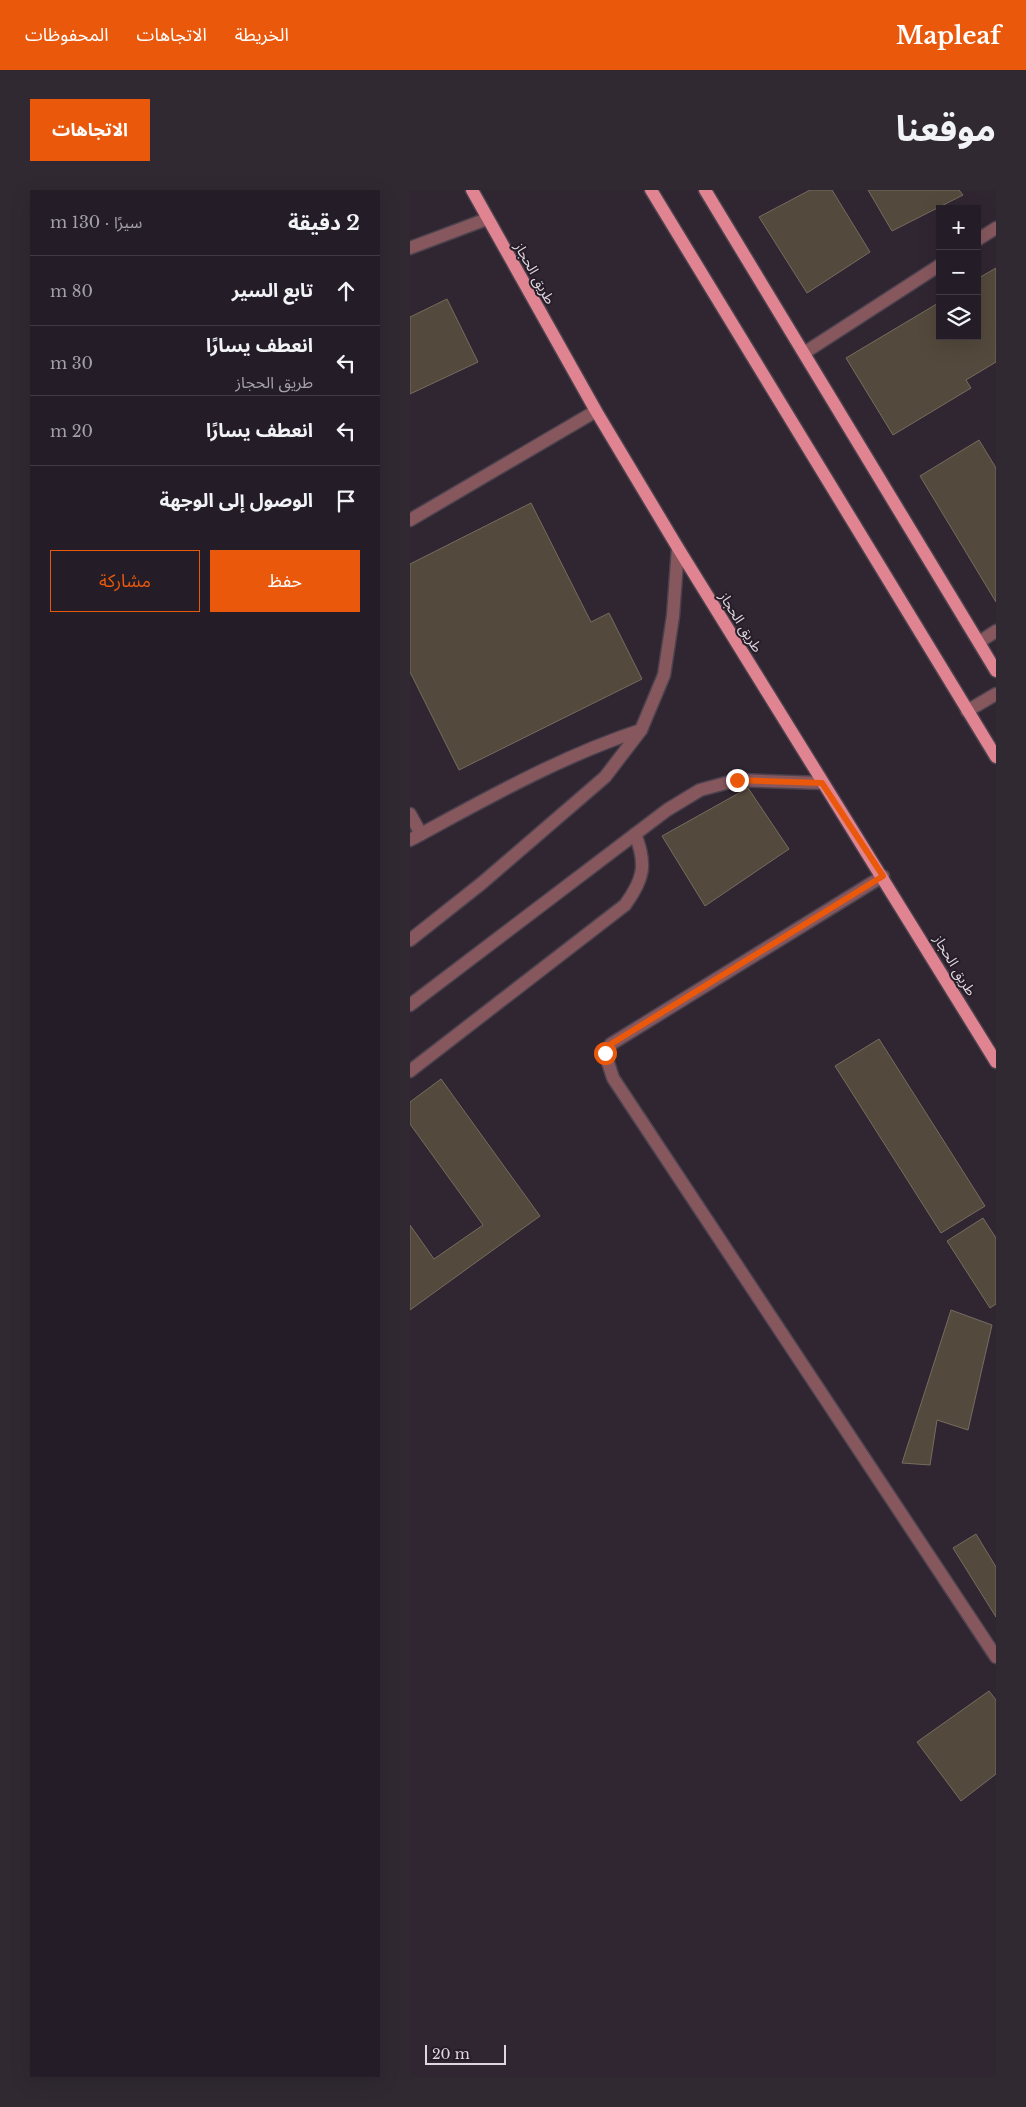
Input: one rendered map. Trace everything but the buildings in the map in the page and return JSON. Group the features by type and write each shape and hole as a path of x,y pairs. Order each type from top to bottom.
{"main road":[{"name":"طريق الحجاز","path":"472,190 596,412 822,783 883,876 996,1062"},
{"path":"651,190 996,757"},
{"path":"705,190 996,671"}],"street":[{"path":"410,248 487,219"},
{"path":"981,237 996,228"},
{"path":"804,353 936,267"},
{"path":"410,520 596,412"},
{"path":"410,940 482,883 605,777 640,730 664,675 673,616 678,548"},
{"path":"978,642 996,631"},
{"path":"967,711 996,694"},
{"path":"410,814 416,837 548,766 594,746 640,730"},
{"path":"410,1006 667,810 700,790 737,780 822,783"},
{"path":"410,1071 625,905 637,889 643,871 642,852 635,834"},
{"path":"883,876 611,1044 605,1053 613,1078 996,1657"}],"route":[{"path":"605,1053 611,1044 883,876 822,783 737,780"}]}
